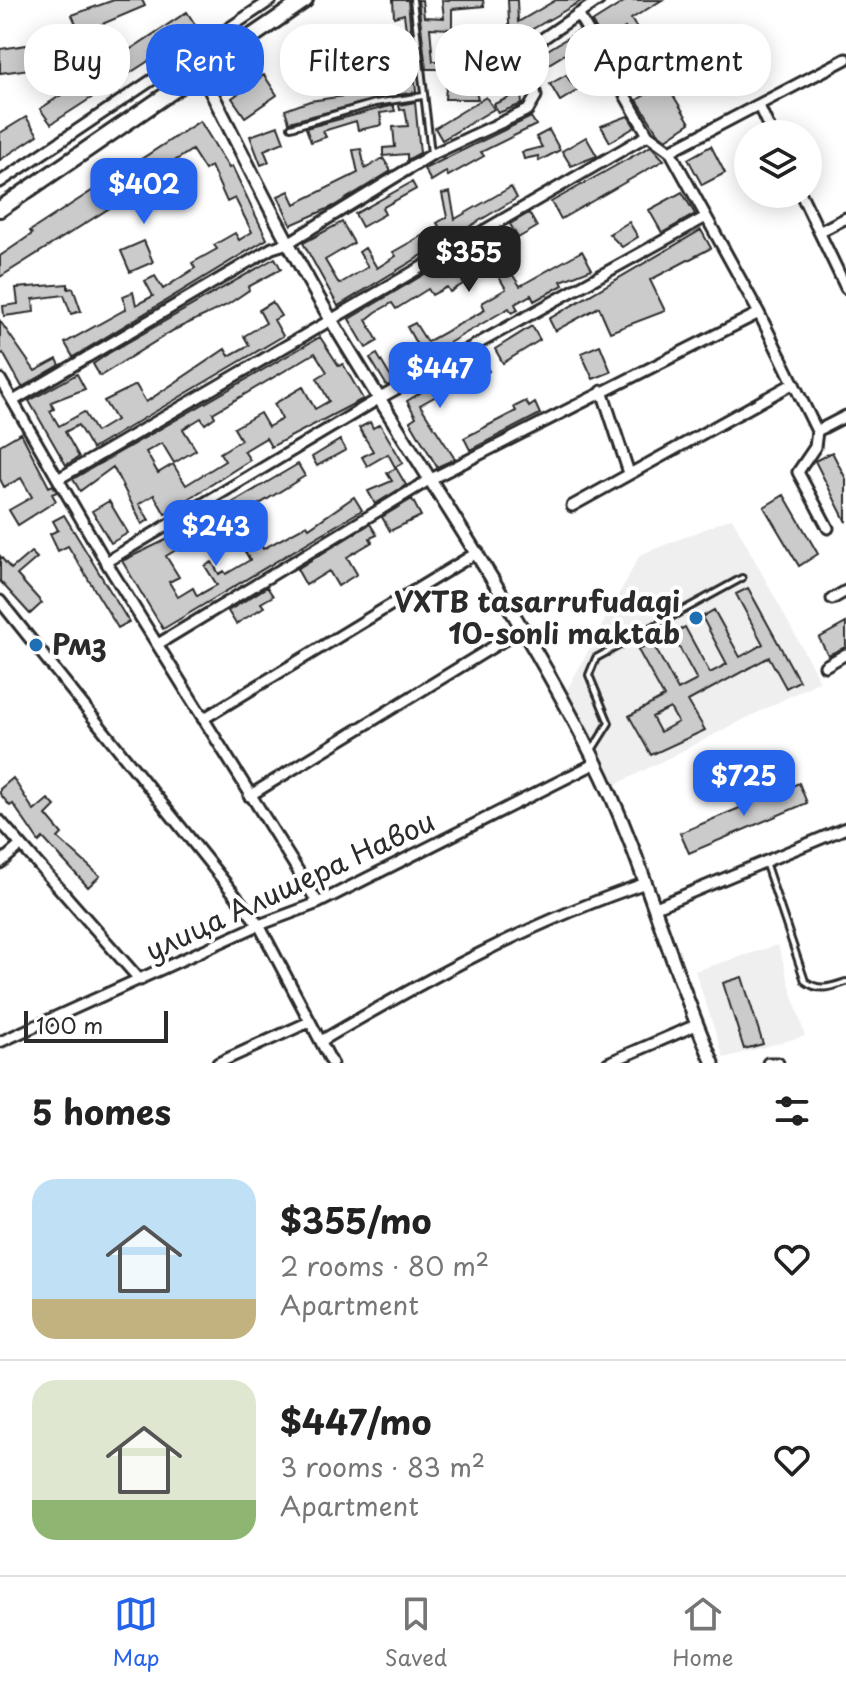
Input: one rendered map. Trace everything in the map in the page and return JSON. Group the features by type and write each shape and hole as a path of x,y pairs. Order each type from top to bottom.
{"main road":[{"path":"264,28 305,0"},
{"path":"0,209 166,96"}],"street":[{"path":"0,182 271,0"},
{"path":"13,401 272,248 288,243 431,155 534,104 536,96 526,50 581,8 599,0"},
{"path":"581,8 648,135 670,151 704,218 759,313 817,431 815,447 798,472 828,528"},
{"path":"670,151 846,59"},
{"path":"213,96 330,318 524,628 593,758 656,907 696,1025 713,1063"},
{"path":"759,106 766,120"},
{"path":"58,479 648,135"},
{"path":"808,208 846,288"},
{"path":"106,562 380,398 704,218"},
{"path":"819,232 846,218"},
{"path":"158,644 429,480 759,313"},
{"path":"0,379 106,562 318,903"},
{"path":"572,506 794,383"},
{"path":"602,391 629,473"},
{"path":"817,431 846,416"},
{"path":"203,719 478,552"},
{"path":"832,599 846,591"},
{"path":"0,601 259,925 332,1063"},
{"path":"249,796 524,628"},
{"path":"825,666 846,654"},
{"name":"улица Алишера Навои","path":"0,1042 259,925 318,903 593,758"},
{"path":"0,821 140,980"},
{"path":"656,907 765,859 846,828"},
{"path":"0,863 21,845"},
{"path":"321,1041 487,949 584,904 646,883"},
{"path":"218,1063 309,1022"},
{"path":"608,1063 696,1025"},
{"path":"768,1063 778,1063"}],"lane":[{"path":"413,0 431,155"},
{"path":"291,127 375,103 423,96"},
{"path":"593,758 609,723 589,675 596,658 742,578"},
{"path":"765,859 805,981 814,988 846,982"}],"shaded area":[{"name":"VXTB tasarrufudagi 10-sonli maktab","path":"732,518 820,681 615,785 567,690 640,555"},
{"path":"778,945 805,1036 724,1058 695,971"}],"building":[{"path":"114,0 142,0 145,6 102,24 76,24 72,15"},
{"path":"393,0 408,0 410,24 405,24 404,14 394,17"},
{"path":"418,0 422,0 424,17 444,18 442,0 483,0 484,6 452,9 452,24 435,24 435,28 430,28 435,69 426,69"},
{"path":"508,0 517,0 518,22 556,0 583,0 541,24 509,24"},
{"path":"627,0 662,0 631,19 634,24 592,22"},
{"path":"187,12 195,24 169,24"},
{"path":"146,39 146,63 130,73 130,50"},
{"path":"565,39 565,54 549,64 549,49"},
{"path":"24,45 24,70 0,73 0,49"},
{"path":"264,75 277,95 245,117 232,98 264,96"},
{"path":"565,76 565,96 568,96 560,101 550,84"},
{"path":"60,96 94,96 51,124 40,109"},
{"path":"344,96 389,96 289,122 285,110 310,101"},
{"path":"445,96 477,96 478,99 445,99"},
{"path":"521,96 522,104 498,113 494,104"},
{"path":"643,96 674,96 690,123 666,139 657,132 637,100"},
{"path":"486,97 494,109 442,140 435,128"},
{"path":"415,102 420,153 407,160 407,154 383,156 383,148 395,147 393,127 408,126 405,109 400,110 399,105"},
{"path":"393,105 395,111 380,113 382,125 358,130 356,121 323,131 326,137 311,142 306,128"},
{"path":"628,116 635,127 610,142 601,126"},
{"path":"26,117 38,135 0,160 0,133"},
{"path":"531,117 536,125 481,152 484,156 448,176 446,172 431,181 424,169"},
{"path":"200,121 229,168 232,166 267,239 73,357 65,343 126,309 123,296 133,292 136,305 153,296 145,281 155,276 163,289 195,268 192,263 217,249 214,245 235,233 239,240 252,232 235,198 227,202 211,166 205,170 192,150 148,178 151,182 0,277 0,256 32,234 30,231"},
{"path":"278,126 284,142 264,150 269,162 261,165 250,136"},
{"path":"549,130 560,150 539,161 538,156 524,159 522,152 542,147 536,137"},
{"path":"586,137 597,156 571,166 562,151"},
{"path":"651,146 664,160 561,219 551,202"},
{"path":"711,146 725,173 702,185 688,159"},
{"path":"361,149 365,169 383,158 391,171 334,206 291,225 278,196 289,191 295,204 358,173 353,150"},
{"path":"412,182 416,189 382,208 385,214 362,227 355,214"},
{"path":"511,187 517,198 338,306 303,243 342,222 354,243 325,260 339,284 368,267 359,252 365,248 377,268 396,256 393,252 439,226 437,223 447,217 442,194 450,192 455,219"},
{"path":"682,192 695,214 662,233 649,210"},
{"path":"529,213 537,227 518,238 510,224"},
{"path":"629,222 638,237 622,247 609,234"},
{"path":"701,230 711,248 650,280 665,311 610,332 599,307 555,331 549,319"},
{"path":"487,237 520,286 582,251 592,269 561,281 563,285 534,301 531,295 515,304 518,310 512,313 509,308 411,365 405,355 418,347 407,327 415,323 427,342 485,310 482,303 506,289 489,260 467,272 471,279 450,292 447,287 432,295 428,289 396,309 392,303 376,312 366,320 378,341 366,348 349,319"},
{"path":"144,241 153,262 130,272 121,251"},
{"path":"275,258 281,269 248,287 249,290 227,305 174,330 100,376 93,364 109,353"},
{"path":"68,284 68,289 73,288 81,311 71,314 64,295 33,299 34,312 4,316 3,306 18,304 16,288"},
{"path":"272,302 281,316 274,320 283,336 92,449 78,425 65,432 79,457 66,465 29,401 77,374 85,389 51,402 54,409 50,411 59,426 84,412 96,432 116,420 104,401 136,385 146,402 225,349 229,356 249,345 244,336 266,323 259,310"},
{"path":"0,321 35,371 57,359 60,365 22,387 3,353 0,355"},
{"path":"532,326 540,340 503,363 495,349"},
{"path":"320,337 339,366 343,364 363,399 271,447 266,438 244,451 250,460 165,514 154,495 139,504 149,520 142,524 113,467 80,491 73,479","holes":["315,353 327,372 317,378 329,401 315,409 303,387 274,404 282,419 268,427 260,413 234,428 241,440 220,453 225,461 186,485 173,464 158,473 146,452 162,443 174,463 196,450 183,429 201,418 205,424 215,417 213,413"]},
{"path":"600,345 611,372 593,379 581,353"},
{"path":"377,354 390,376 406,367 409,373 387,386 370,358"},
{"path":"480,356 489,371 475,378 474,375 420,405 455,459 437,467 410,421 416,417 407,401"},
{"path":"526,401 529,407 535,403 540,414 470,450 464,438 516,411 514,407"},
{"path":"370,422 373,428 380,424 403,463 395,467 388,454 367,466 362,457 373,451 359,428"},
{"path":"21,433 49,487 53,485 57,492 52,494 56,501 18,525 9,510 32,497 21,478 4,487 0,479 0,445"},
{"path":"340,440 346,450 317,466 312,457"},
{"path":"832,452 846,479 846,522 815,461"},
{"path":"298,464 305,476 232,521 240,534 215,548 200,522"},
{"path":"396,468 406,485 375,504 368,491 392,481 387,473"},
{"path":"784,495 818,554 799,566 764,507"},
{"path":"354,497 362,510 163,629 122,561 174,536 181,547 166,556 179,577 169,582 178,597 193,588 197,596 217,585 205,566 212,562 219,574 224,571 226,574 250,560 240,544 255,535 263,549 307,525 309,528"},
{"path":"412,499 421,516 390,531 382,517"},
{"path":"109,501 128,533 111,543 92,511"},
{"path":"64,515 129,622 118,628 68,546 58,551 50,534 58,530 53,521"},
{"path":"370,524 377,535 370,538 372,542 347,557 357,574 338,586 329,571 306,585 297,569"},
{"path":"31,552 37,558 17,575 42,603 30,614 0,581 0,556 11,569"},
{"path":"267,587 273,596 261,603 264,607 236,624 228,611"},
{"path":"748,588 799,681 786,688 769,657 688,701 705,730 651,755 629,716 664,697 638,650 652,642 678,690 697,680 672,634 685,627 710,673 727,664 702,617 714,610 740,657 763,644 736,594","holes":["670,708 678,722 660,732 652,717"]},
{"path":"846,623 846,647 828,655 819,638"},
{"path":"13,778 34,811 48,799 55,806 46,815 62,834 58,838 100,876 88,887 43,838 39,842 13,804 10,806 0,794 0,789"},
{"path":"799,783 807,803 689,853 680,833"},
{"path":"742,977 763,1044 744,1049 723,983"}],"place":[{"name":"VXTB tasarrufudagi 10-sonli maktab","path":"696,618"},
{"name":"Рмз","path":"36,645"}]}
